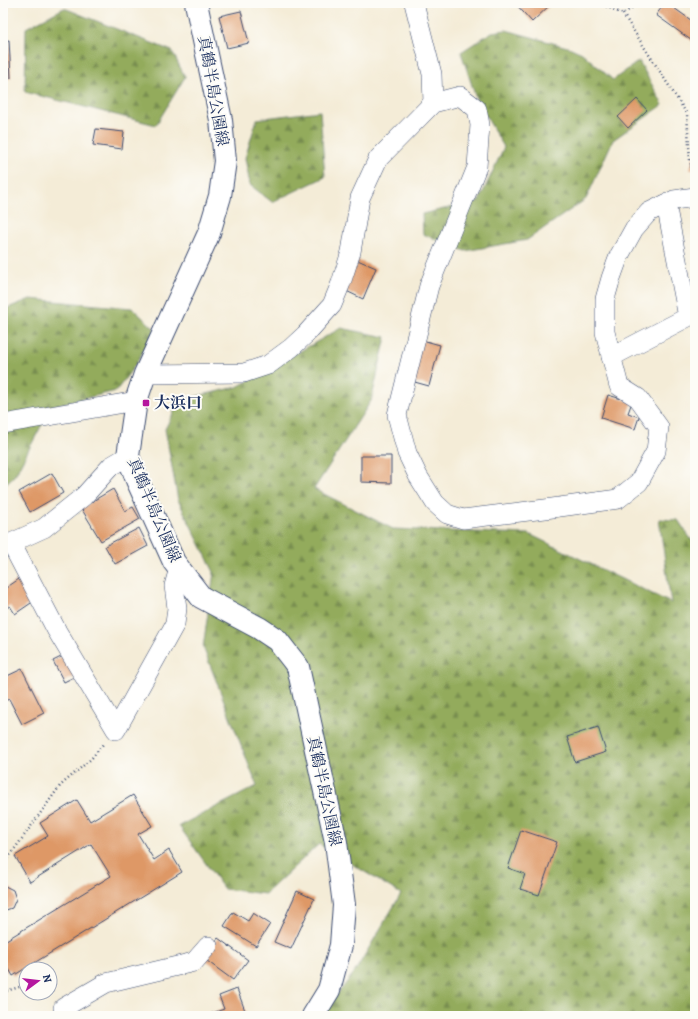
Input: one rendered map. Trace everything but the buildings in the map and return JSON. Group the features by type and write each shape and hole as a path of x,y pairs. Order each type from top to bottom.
{"main road":[{"name":"真鶴半島公園線","path":"196,3 221,120 225,161 220,196 209,233 145,374 136,402 128,456 137,480 174,562 200,597 259,628 277,640 298,667 336,842 344,904 342,945 329,990 313,1016"}],"street":[{"path":"414,3 432,74 433,103"},
{"path":"145,374 244,373 268,365 291,348 332,305 351,252 360,198 378,159 433,103 460,96 477,109 480,125 477,167 429,286 397,415 407,453 418,476 434,503 447,514 463,519 545,510 618,498 639,482 656,451 659,427 638,398 619,386 605,332 605,299 619,256 634,229 649,212 674,200 695,196"},
{"path":"611,357 688,316 666,204"},
{"path":"3,424 136,402"},
{"path":"116,730 7,544 44,528 84,496 111,466 128,456"},
{"path":"116,730 175,624 177,608 174,586 179,568"},
{"path":"68,1016 63,1008 106,983 194,962 208,946"}],"path":[{"path":"599,3 623,14 687,114 690,160 695,176"},
{"path":"623,14 639,3"},
{"path":"3,865 60,786 90,759 116,730"},
{"path":"3,992 18,987"}],"green space":[{"path":"64,8 172,51 185,77 156,125 25,92 26,28"},
{"path":"506,30 571,48 582,53 613,80 639,61 663,105 613,140 586,199 527,240 465,251 423,234 422,214 479,201 504,147 477,101 461,52 492,32"},
{"path":"320,111 325,177 272,202 250,185 245,158 257,119"},
{"path":"30,299 132,308 155,329 136,364 116,391 52,406 15,475 3,486 3,310"},
{"path":"341,328 386,337 371,401 314,489 393,529 529,534 671,603 659,519 678,520 695,545 695,1016 320,1016 354,973 401,894 319,844 265,894 224,889 179,826 257,786 203,647 214,572 178,500 165,429 180,400 237,387"}],"place":[{"name":"大浜口","path":"146,403"}]}
